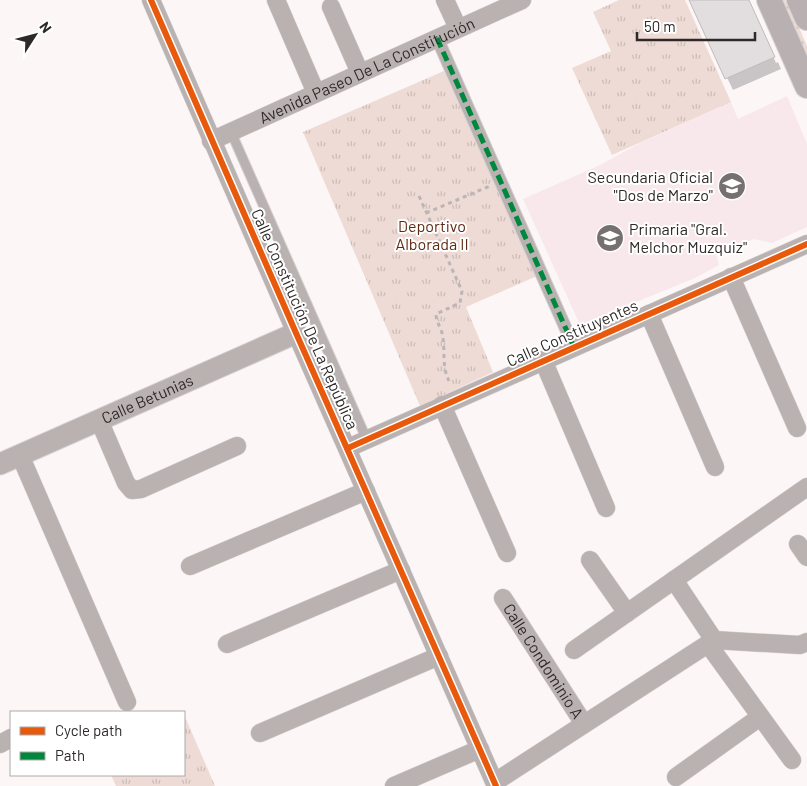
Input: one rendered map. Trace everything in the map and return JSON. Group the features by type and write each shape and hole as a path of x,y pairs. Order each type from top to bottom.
{"main road":[{"path":"769,0 807,86"},
{"path":"799,0 807,18"}],"street":[{"name":"Calle Constitución De La República","path":"151,0 211,141 496,784"},
{"path":"276,0 316,93"},
{"path":"447,0 458,28"},
{"name":"Avenida Paseo De La Constitución","path":"211,141 522,0"},
{"path":"331,7 360,73"},
{"path":"437,38 574,347"},
{"name":"Calle Constituyentes","path":"348,448 807,244"},
{"path":"731,277 797,428"},
{"path":"649,314 715,467"},
{"name":"Calle Betunias","path":"0,464 296,333"},
{"path":"543,360 606,508"},
{"path":"442,405 508,553"},
{"path":"99,420 126,483 132,490 141,489 237,446"},
{"path":"20,455 127,702"},
{"path":"574,650 807,487"},
{"path":"190,566 366,491"},
{"path":"590,560 626,613"},
{"path":"227,644 401,570"},
{"path":"674,580 711,642 760,717 792,760"},
{"name":"Calle Condominio A","path":"503,598 584,724"},
{"path":"496,784 584,724 711,642 800,645 807,642"},
{"path":"260,733 439,656"},
{"path":"676,777 760,717"},
{"path":"394,786 480,749"}],"lane":[{"path":"231,132 367,440"}],"path":[{"path":"426,213 500,181"},
{"path":"419,196 462,291 460,303 436,314 442,333 445,373 449,381"}],"shaded area":[{"path":"787,96 807,144 807,227 772,243 754,239 716,255 719,265 695,278 580,325 523,199 600,165 640,143 731,102 738,119"}],"green space":[{"path":"619,0 685,0 731,102 612,155 572,68 611,51 593,12"},
{"path":"775,0 787,0 807,46 807,73"},
{"name":"Deportivo Alborada II","path":"444,71 537,276 466,307 493,372 420,406 303,132"},
{"path":"185,720 215,786 116,786 111,776 185,776"}],"building":[{"path":"689,0 749,0 775,57 725,79"}],"marked path":[{"path":"437,38 574,347"}],"cycle path":[{"path":"151,0 496,786"},
{"path":"348,448 807,244"}],"place":[{"name":"Secundaria Oficial \"Dos de Marzo\"","path":"732,186"},
{"name":"Primaria \"Gral. Melchor Muzquiz\"","path":"610,238"}]}
